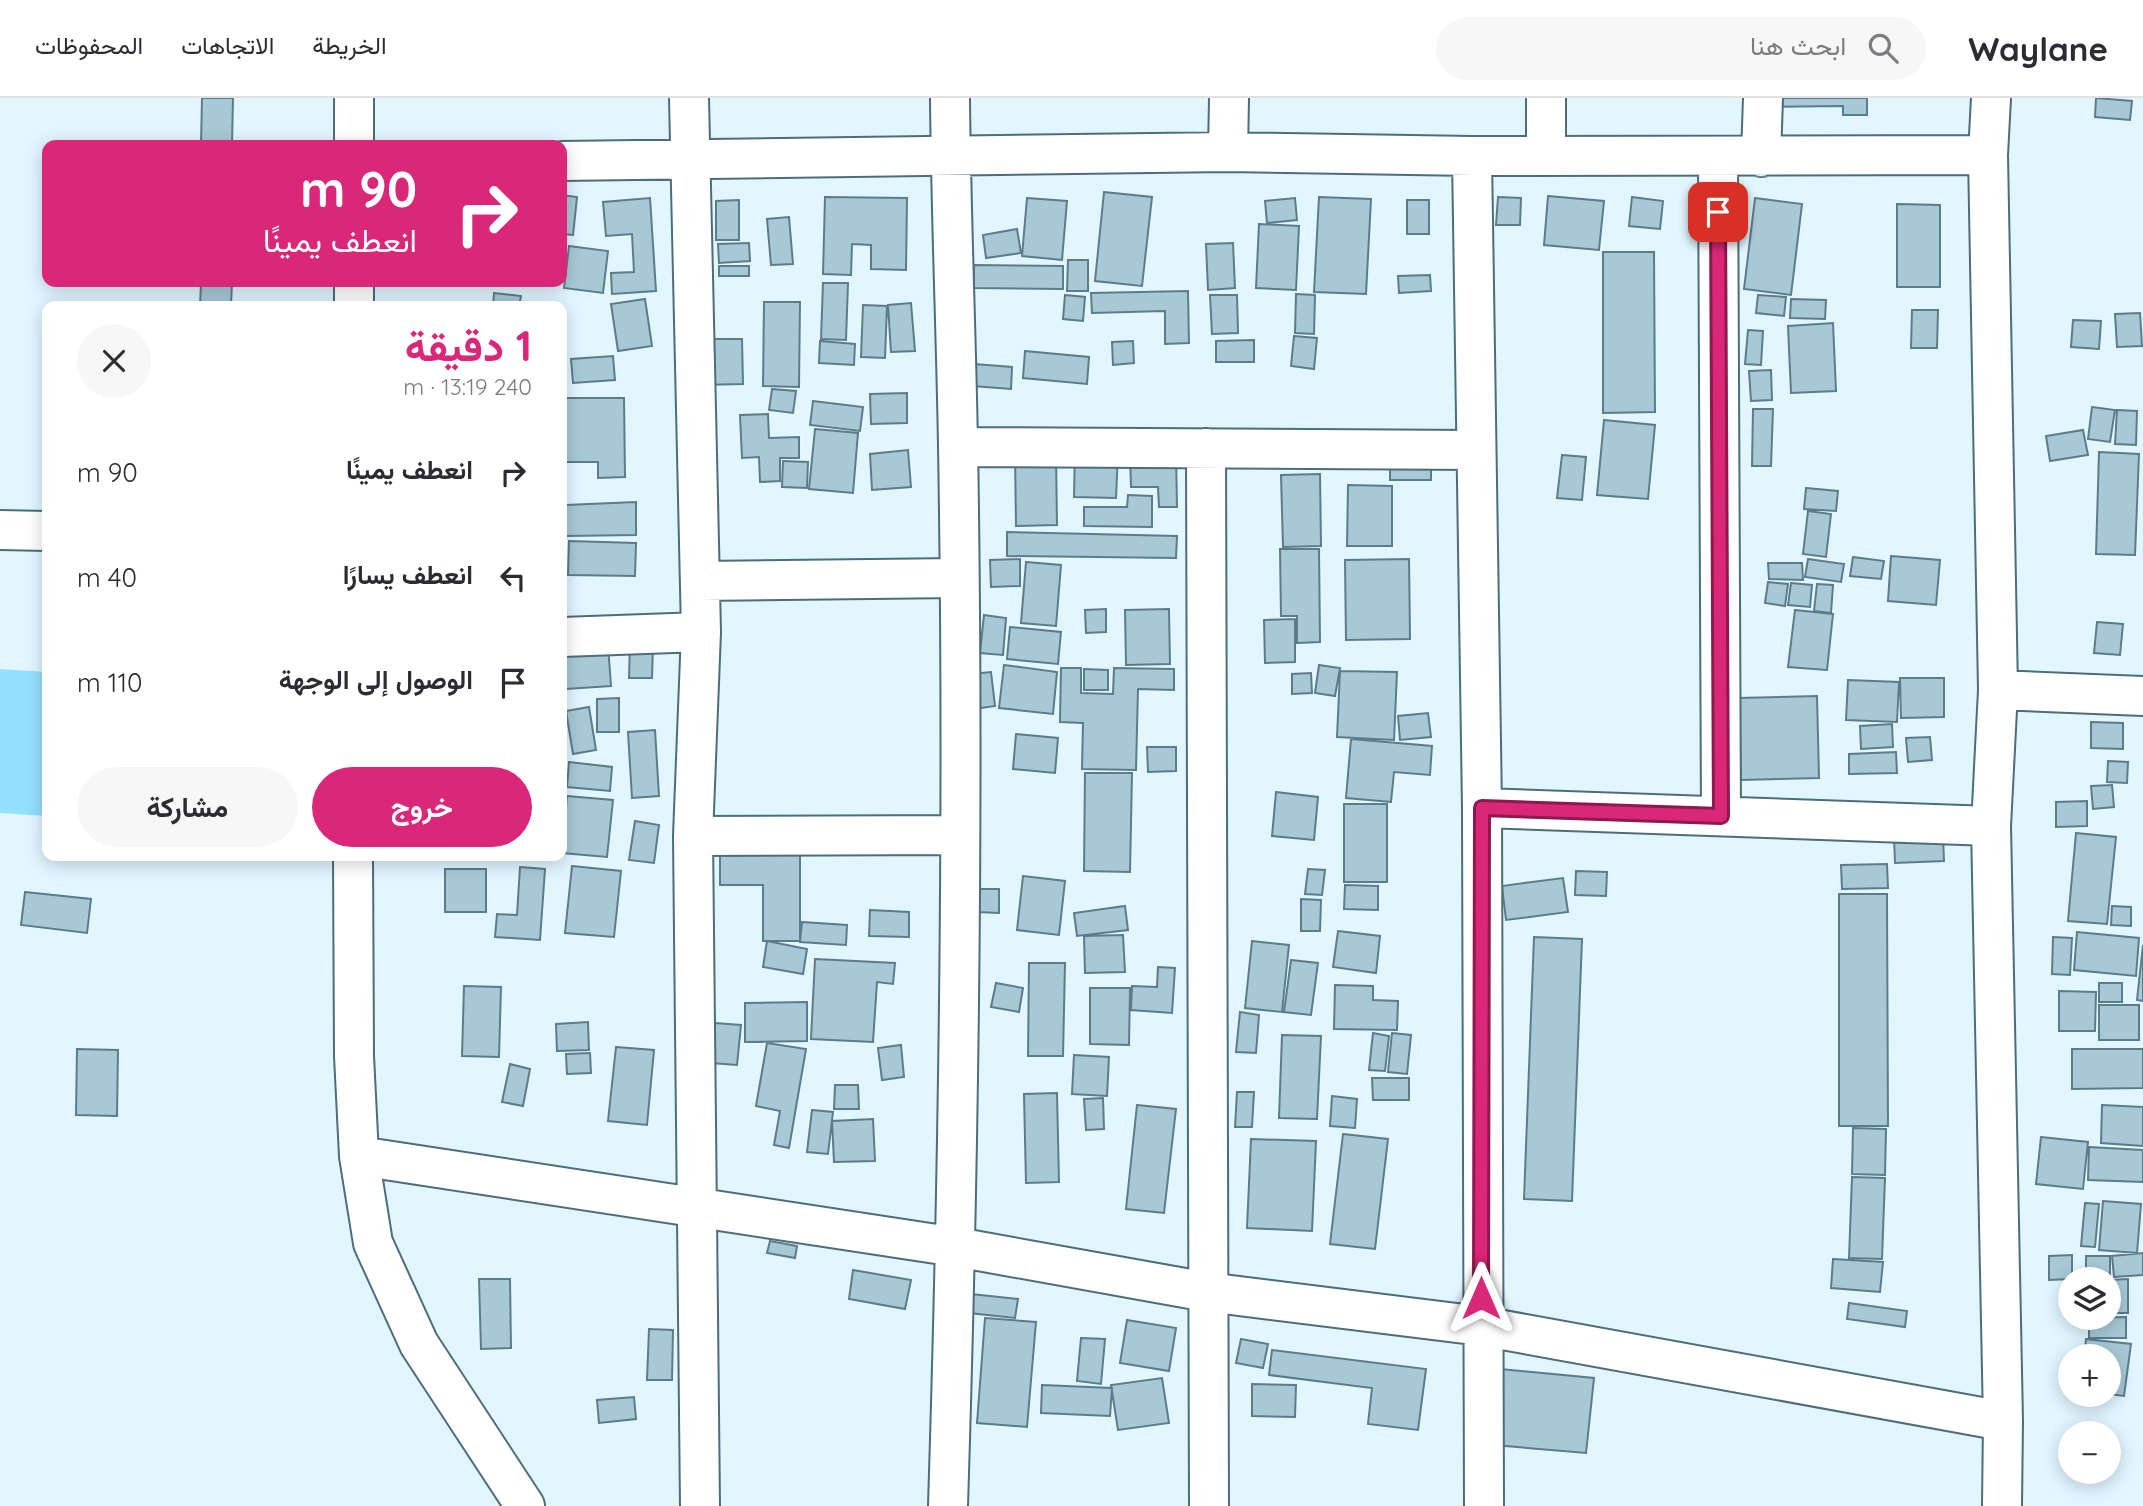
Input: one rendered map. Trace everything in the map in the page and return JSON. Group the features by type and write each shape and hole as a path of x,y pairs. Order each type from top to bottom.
{"street":[{"path":"354,98 354,140"},
{"path":"689,98 688,159 701,632 693,836 701,1506"},
{"path":"948,1506 956,1247 958,835 958,447 950,98"},
{"path":"1228,152 1229,98"},
{"path":"1546,98 1546,156"},
{"path":"1761,157 1763,98"},
{"path":"1991,98 1988,155 1998,690 1992,827 2003,1421 2002,1506"},
{"path":"567,160 1228,152 1718,157 1988,155"},
{"path":"1472,156 1482,808 1481,1326 1484,1506"},
{"path":"1718,157 1721,816"},
{"path":"958,447 1476,450"},
{"path":"1206,448 1209,1506"},
{"path":"0,530 42,531"},
{"path":"699,581 958,578"},
{"path":"567,637 701,632"},
{"path":"1998,690 2143,696"},
{"path":"1482,808 1992,827"},
{"path":"693,836 958,835"},
{"path":"354,861 354,1056 359,1156 373,1243 419,1344 525,1506"},
{"path":"359,1156 956,1247 1207,1292 1481,1326 2003,1421"}],"shaded area":[{"path":"0,669 42,672 42,816 0,813"}],"building":[{"path":"202,98 233,98 232,140 201,140"},
{"path":"1766,98 1867,98 1867,115 1843,115 1843,106 1766,107"},
{"path":"2096,98 2132,101 2130,120 2095,117"},
{"path":"1104,192 1152,197 1142,286 1095,281"},
{"path":"567,196 577,197 573,235 567,234"},
{"path":"1548,196 1604,201 1599,250 1544,245"},
{"path":"825,197 907,198 906,270 871,269 871,245 852,244 851,275 823,274"},
{"path":"1319,197 1371,199 1366,294 1314,292"},
{"path":"1498,197 1521,198 1520,225 1496,225"},
{"path":"1632,197 1663,201 1660,229 1629,226"},
{"path":"650,198 656,291 612,294 611,273 634,272 632,234 606,236 603,202"},
{"path":"1027,198 1067,201 1062,260 1022,256"},
{"path":"1295,198 1297,220 1267,223 1265,201"},
{"path":"1755,198 1802,204 1791,295 1744,289"},
{"path":"739,200 739,240 716,240 716,201"},
{"path":"1407,200 1429,200 1429,234 1407,234"},
{"path":"1897,204 1940,205 1940,287 1897,287"},
{"path":"789,217 793,264 771,265 767,219"},
{"path":"1259,224 1299,226 1296,290 1256,288"},
{"path":"1017,229 1021,253 986,258 983,235"},
{"path":"749,243 750,261 719,263 718,244"},
{"path":"1233,243 1235,288 1208,290 1206,244"},
{"path":"569,246 608,251 603,293 564,288 567,287"},
{"path":"1603,252 1654,252 1655,412 1603,413"},
{"path":"1068,260 1088,260 1088,291 1067,291"},
{"path":"974,265 1063,266 1063,289 974,288"},
{"path":"719,266 749,266 749,276 719,276"},
{"path":"1430,275 1431,291 1399,293 1398,276"},
{"path":"823,283 848,283 846,340 821,339"},
{"path":"201,287 232,287 231,301 200,301"},
{"path":"1188,291 1189,343 1165,344 1165,311 1092,313 1091,293"},
{"path":"494,293 521,296 520,301 493,301"},
{"path":"1296,294 1315,295 1314,334 1295,333"},
{"path":"1065,295 1085,297 1083,321 1063,319"},
{"path":"1210,295 1237,295 1238,333 1212,334"},
{"path":"1758,295 1786,297 1784,316 1756,313"},
{"path":"645,299 652,346 618,351 611,304"},
{"path":"1791,299 1826,300 1825,319 1790,318"},
{"path":"764,302 800,302 799,387 763,386"},
{"path":"911,303 915,351 891,352 888,305"},
{"path":"863,305 887,306 885,358 861,357"},
{"path":"1912,310 1938,310 1937,348 1911,348"},
{"path":"2140,313 2142,346 2117,347 2115,314"},
{"path":"2073,320 2101,321 2099,349 2071,347"},
{"path":"1833,323 1836,391 1791,393 1788,326"},
{"path":"1748,330 1763,331 1761,365 1745,364"},
{"path":"1294,336 1317,338 1314,369 1291,366"},
{"path":"701,339 742,339 743,384 701,385"},
{"path":"1254,340 1254,362 1216,362 1216,341"},
{"path":"820,341 855,344 854,365 819,363"},
{"path":"1133,341 1134,363 1113,365 1112,342"},
{"path":"1025,351 1089,357 1087,384 1023,378"},
{"path":"613,356 615,380 573,383 571,359"},
{"path":"974,364 1012,367 1011,389 973,386"},
{"path":"1771,370 1772,400 1751,401 1749,371"},
{"path":"772,389 796,391 793,413 769,410"},
{"path":"907,393 907,423 871,424 870,394"},
{"path":"567,398 624,398 625,477 598,478 598,462 567,462"},
{"path":"813,401 863,407 860,431 810,425"},
{"path":"2092,407 2115,410 2110,442 2088,439"},
{"path":"1753,409 1773,409 1771,466 1752,466"},
{"path":"2117,410 2137,411 2136,445 2115,444"},
{"path":"768,414 769,438 799,437 799,458 780,458 780,481 760,482 759,457 742,458 740,415"},
{"path":"1604,420 1655,425 1648,499 1597,495"},
{"path":"815,429 858,433 853,493 809,489"},
{"path":"2083,430 2088,455 2050,461 2046,436"},
{"path":"908,450 911,487 872,490 870,454"},
{"path":"1075,450 1118,452 1116,498 1074,497"},
{"path":"2099,452 2139,454 2135,555 2096,554"},
{"path":"1176,453 1177,507 1159,507 1158,487 1131,487 1130,454"},
{"path":"1390,453 1431,454 1431,480 1390,480"},
{"path":"1015,455 1056,455 1057,525 1016,526"},
{"path":"1562,455 1586,457 1582,500 1557,498"},
{"path":"783,461 808,462 807,488 782,487"},
{"path":"1320,474 1321,546 1283,547 1281,475"},
{"path":"1348,485 1392,486 1392,546 1347,546"},
{"path":"1806,488 1838,491 1836,511 1804,509"},
{"path":"1128,495 1152,496 1152,527 1084,526 1084,507 1127,507"},
{"path":"636,502 636,535 567,536 567,505"},
{"path":"1808,511 1831,514 1826,557 1803,554"},
{"path":"1007,532 1177,536 1176,558 1007,556"},
{"path":"569,541 636,543 635,576 568,575"},
{"path":"1280,549 1319,549 1320,642 1297,643 1297,616 1281,616"},
{"path":"1891,556 1940,560 1936,605 1888,601"},
{"path":"1853,557 1884,561 1881,579 1850,576"},
{"path":"1020,559 1020,586 991,587 990,560"},
{"path":"1409,559 1410,639 1346,640 1345,560"},
{"path":"1808,559 1844,564 1841,582 1805,577"},
{"path":"1026,562 1061,565 1056,626 1021,623"},
{"path":"1768,563 1802,563 1803,580 1769,579"},
{"path":"1768,582 1788,584 1785,606 1765,603"},
{"path":"1791,583 1812,585 1810,607 1788,605"},
{"path":"1817,584 1833,585 1831,613 1814,611"},
{"path":"1106,609 1106,632 1086,633 1085,610"},
{"path":"1169,609 1170,664 1126,665 1125,610"},
{"path":"1795,610 1833,614 1827,670 1788,667"},
{"path":"984,615 1006,618 1003,655 980,653"},
{"path":"1295,619 1295,662 1265,663 1264,620"},
{"path":"2097,622 2123,624 2120,655 2094,653"},
{"path":"1010,627 1061,632 1058,664 1007,659"},
{"path":"630,644 653,644 652,678 629,678"},
{"path":"608,645 611,686 567,689 567,648"},
{"path":"1004,665 1057,672 1053,714 999,708"},
{"path":"1319,665 1340,668 1335,696 1315,693"},
{"path":"1061,668 1081,668 1081,693 1113,694 1114,668 1174,669 1174,690 1138,689 1136,770 1082,769 1083,723 1060,722"},
{"path":"1084,669 1108,670 1108,690 1084,690"},
{"path":"1340,671 1397,672 1394,740 1337,737"},
{"path":"991,672 995,706 974,709 971,674"},
{"path":"1311,673 1312,693 1292,694 1292,674"},
{"path":"1900,678 1944,678 1944,717 1901,718"},
{"path":"1848,680 1899,682 1897,722 1846,720"},
{"path":"1817,696 1819,778 1741,780 1739,698"},
{"path":"619,698 619,732 597,732 597,699"},
{"path":"589,707 596,750 573,754 567,711"},
{"path":"1428,713 1431,737 1400,740 1398,716"},
{"path":"2091,722 2123,723 2123,749 2091,748"},
{"path":"1892,724 1893,747 1861,749 1860,726"},
{"path":"655,730 659,796 632,798 628,732"},
{"path":"1016,734 1058,738 1055,773 1013,769"},
{"path":"1930,737 1932,760 1908,762 1906,738"},
{"path":"1351,739 1432,746 1430,775 1394,772 1391,802 1346,798"},
{"path":"1147,747 1176,747 1176,771 1148,772"},
{"path":"1896,752 1897,773 1849,774 1849,754"},
{"path":"2108,761 2128,762 2127,783 2107,782"},
{"path":"569,762 612,767 610,791 567,787"},
{"path":"1085,773 1132,773 1130,872 1084,871"},
{"path":"2112,785 2114,807 2093,809 2091,786"},
{"path":"1276,792 1318,797 1314,840 1272,836"},
{"path":"567,796 613,800 607,857 567,853"},
{"path":"2087,801 2087,826 2056,827 2056,802"},
{"path":"1344,804 1387,804 1387,882 1344,882"},
{"path":"635,821 659,825 654,863 629,860"},
{"path":"2076,833 2116,837 2107,924 2068,921"},
{"path":"1943,836 1944,861 1895,863 1894,838"},
{"path":"720,850 800,850 800,941 763,941 763,885 720,885"},
{"path":"1887,864 1888,888 1842,889 1841,865"},
{"path":"572,866 621,871 614,937 565,933"},
{"path":"520,867 545,869 540,940 495,937 497,914 517,915"},
{"path":"445,869 486,869 486,912 445,912"},
{"path":"1308,869 1325,870 1322,895 1305,894"},
{"path":"1576,871 1607,872 1606,896 1575,895"},
{"path":"1023,876 1065,881 1059,935 1017,930"},
{"path":"1563,878 1568,912 1506,920 1502,886"},
{"path":"1345,885 1378,886 1378,910 1344,909"},
{"path":"978,889 999,889 999,913 977,912"},
{"path":"25,892 91,899 87,933 21,925"},
{"path":"1839,894 1887,894 1888,1126 1839,1126"},
{"path":"1301,899 1321,900 1320,931 1301,931"},
{"path":"1125,906 1128,930 1077,936 1074,913"},
{"path":"2112,906 2131,907 2131,926 2111,925"},
{"path":"870,910 909,912 909,937 869,936"},
{"path":"802,922 847,925 846,945 800,942"},
{"path":"1338,931 1380,936 1376,973 1333,967"},
{"path":"2077,932 2139,938 2136,976 2074,970"},
{"path":"1123,935 1125,972 1085,973 1084,936"},
{"path":"1534,937 1582,939 1572,1201 1524,1199"},
{"path":"2053,937 2072,938 2070,975 2052,974"},
{"path":"767,941 807,949 803,974 763,967"},
{"path":"1252,941 1289,945 1282,1012 1245,1008"},
{"path":"2143,945 2143,1001 2137,1000"},
{"path":"815,959 895,963 893,984 877,982 873,1042 811,1039"},
{"path":"1291,960 1318,963 1311,1015 1284,1012"},
{"path":"1029,963 1065,963 1063,1056 1028,1056"},
{"path":"1158,967 1175,968 1172,1013 1131,1010 1132,986 1157,987"},
{"path":"996,983 1023,988 1019,1012 991,1007"},
{"path":"2099,983 2122,983 2122,1002 2099,1002"},
{"path":"1335,985 1373,986 1373,1000 1398,1001 1397,1030 1334,1029"},
{"path":"464,986 501,987 499,1057 462,1056"},
{"path":"1090,988 1130,988 1129,1045 1090,1044"},
{"path":"2059,991 2096,992 2095,1031 2059,1031"},
{"path":"807,1002 807,1041 745,1042 745,1003"},
{"path":"2099,1005 2139,1005 2139,1040 2099,1040"},
{"path":"1240,1012 1259,1015 1256,1053 1236,1052"},
{"path":"588,1022 589,1050 557,1051 556,1024"},
{"path":"715,1023 741,1025 737,1065 711,1063"},
{"path":"1373,1033 1389,1036 1385,1071 1369,1070"},
{"path":"1392,1033 1411,1035 1407,1074 1388,1072"},
{"path":"1282,1035 1321,1036 1317,1119 1279,1118"},
{"path":"767,1043 806,1049 789,1148 774,1145 780,1111 756,1106"},
{"path":"901,1045 904,1077 882,1080 878,1048"},
{"path":"616,1047 654,1050 647,1125 608,1121"},
{"path":"77,1049 118,1050 117,1116 76,1115"},
{"path":"2072,1049 2143,1049 2143,1088 2072,1089"},
{"path":"590,1053 591,1073 567,1074 566,1054"},
{"path":"1074,1055 1109,1057 1107,1096 1072,1094"},
{"path":"510,1064 530,1069 523,1106 502,1102"},
{"path":"1372,1078 1409,1078 1409,1100 1373,1100"},
{"path":"835,1085 858,1085 859,1109 834,1109"},
{"path":"1237,1092 1254,1092 1252,1127 1235,1127"},
{"path":"1057,1093 1059,1182 1026,1183 1024,1094"},
{"path":"1332,1096 1357,1099 1355,1128 1330,1126"},
{"path":"1103,1098 1104,1129 1086,1130 1084,1099"},
{"path":"1137,1105 1176,1109 1164,1213 1126,1209"},
{"path":"2102,1105 2143,1107 2143,1146 2101,1143"},
{"path":"812,1110 833,1112 828,1154 807,1152"},
{"path":"873,1119 875,1161 834,1162 832,1121"},
{"path":"1853,1128 1886,1129 1885,1175 1852,1174"},
{"path":"1343,1134 1388,1139 1375,1249 1330,1244"},
{"path":"2041,1137 2088,1142 2083,1189 2036,1184"},
{"path":"1251,1139 1316,1141 1312,1231 1247,1228"},
{"path":"2089,1147 2143,1150 2143,1182 2088,1180"},
{"path":"1852,1177 1885,1178 1882,1259 1849,1258"},
{"path":"2103,1201 2141,1204 2137,1253 2099,1250"},
{"path":"2085,1203 2099,1204 2095,1247 2081,1246"},
{"path":"770,1241 797,1246 795,1258 767,1253"},
{"path":"2143,1253 2143,1275 2121,1277 2121,1267 2113,1267 2112,1256"},
{"path":"2072,1255 2072,1267 2058,1267 2058,1280 2049,1280 2049,1256"},
{"path":"2086,1256 2110,1256 2110,1267 2086,1267"},
{"path":"1833,1259 1883,1262 1880,1292 1831,1288"},
{"path":"853,1270 911,1280 905,1309 849,1299"},
{"path":"479,1279 510,1279 511,1348 481,1349"},
{"path":"2121,1279 2128,1279 2128,1313 2121,1313"},
{"path":"971,1294 1018,1299 1015,1318 969,1313"},
{"path":"1849,1303 1907,1311 1905,1327 1847,1319"},
{"path":"2121,1317 2126,1317 2126,1338 2089,1338 2089,1330 2121,1330"},
{"path":"985,1318 1036,1322 1027,1427 977,1423"},
{"path":"1127,1320 1176,1328 1169,1371 1120,1363"},
{"path":"649,1329 673,1330 672,1380 647,1380"},
{"path":"1081,1338 1105,1339 1101,1384 1077,1381"},
{"path":"1241,1339 1268,1344 1263,1368 1236,1363"},
{"path":"2086,1339 2131,1344 2124,1396 2121,1396 2121,1344 2085,1344"},
{"path":"1272,1350 1426,1369 1418,1430 1368,1424 1372,1388 1269,1375"},
{"path":"1490,1368 1594,1378 1586,1453 1482,1444"},
{"path":"1162,1378 1169,1423 1118,1430 1111,1385"},
{"path":"1252,1384 1296,1385 1295,1417 1252,1416"},
{"path":"1042,1385 1112,1388 1110,1416 1041,1413"},
{"path":"634,1397 636,1419 599,1423 597,1400"}],"route":[{"path":"1481,1298 1482,808 1721,816 1718,212"}]}
